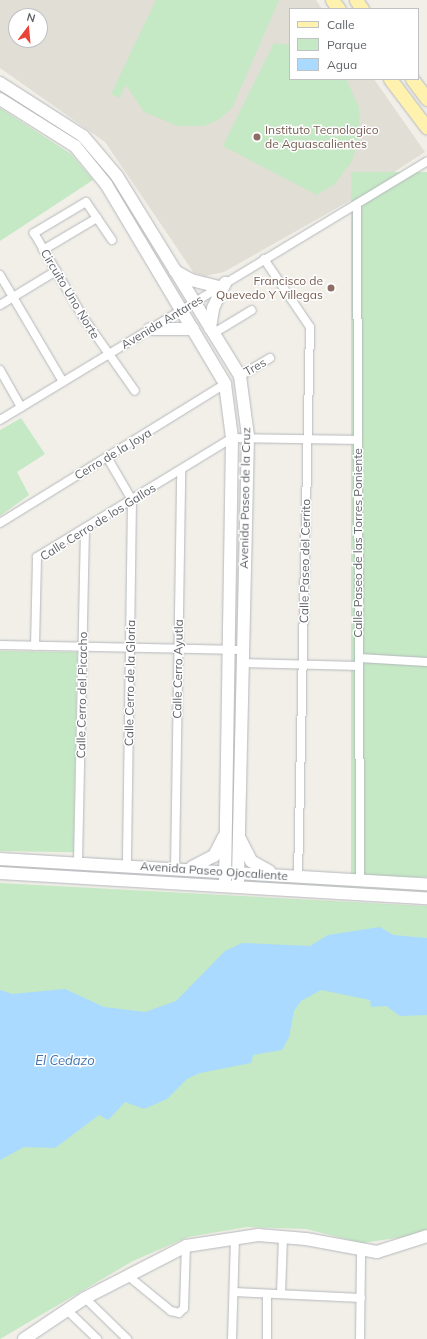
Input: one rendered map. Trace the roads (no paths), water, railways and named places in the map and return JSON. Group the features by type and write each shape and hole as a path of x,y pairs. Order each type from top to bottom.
{"main road":[{"path":"332,0 338,8"},
{"path":"391,80 427,128"},
{"path":"413,80 427,99"},
{"name":"Avenida Paseo de la Cruz","path":"0,83 83,136 117,176 173,270 240,376 248,436 242,650 232,834 225,886"},
{"name":"Avenida Paseo de la Cruz","path":"0,99 75,146 106,184 181,310 194,329 225,384 232,438 229,650 232,834 238,872 238,887"},
{"path":"173,270 191,280 222,285 213,308 212,331"},
{"path":"150,329 194,329"},
{"path":"178,869 208,862 232,834 251,861 277,875"},
{"name":"Avenida Paseo Ojocaliente","path":"0,859 78,862 427,884"},
{"name":"Avenida Paseo Ojocaliente","path":"0,873 427,898"},
{"path":"28,1338 85,1298 127,1275 186,1246 235,1237 283,1236 361,1252 393,1249 427,1236"}],"street":[{"name":"Avenida Antares","path":"0,420 264,259 357,206 427,161"},
{"name":"Circuito Uno Norte","path":"97,218 88,204 82,202 34,233 108,355 135,392"},
{"name":"Calle Paseo de las Torres Poniente","path":"357,206 360,880"},
{"path":"43,250 97,218 112,240"},
{"name":"Calle Paseo del Cerrito","path":"264,259 310,327 298,876"},
{"path":"0,305 56,271"},
{"path":"0,275 63,382"},
{"path":"212,331 252,310"},
{"name":"Tres","path":"240,376 270,358"},
{"path":"0,370 21,408"},
{"name":"Cerro de la Joya","path":"0,523 225,384"},
{"path":"232,438 248,436 358,440"},
{"name":"Calle Cerro de los Gallos","path":"35,646 37,557 182,470 232,438"},
{"path":"107,457 132,500"},
{"name":"Calle Cerro Ayutla","path":"178,869 178,648 182,470"},
{"name":"Calle Cerro de la Gloria","path":"127,865 132,500"},
{"name":"Calle Cerro del Picacho","path":"78,862 85,528"},
{"path":"0,645 242,650"},
{"path":"241,663 303,665 359,662 427,662"},
{"path":"281,1294 283,1236"},
{"path":"232,1339 235,1237"},
{"path":"127,1275 171,1311 179,1313 184,1308 186,1246"},
{"path":"360,1339 361,1252"},
{"path":"234,1292 360,1298"},
{"path":"267,1294 267,1339"},
{"path":"85,1298 127,1339"},
{"path":"67,1310 97,1339"}],"water":[{"name":"El Cedazo","path":"380,927 393,935 427,938 427,1015 400,1016 386,1006 371,1007 370,1000 321,990 301,1001 294,1011 289,1037 282,1050 253,1055 251,1063 200,1073 187,1079 167,1099 144,1109 125,1102 108,1120 99,1115 55,1148 24,1147 0,1160 0,990 12,994 65,989 104,1007 145,1012 176,1001 225,951 242,943 310,946 328,935"}],"place":[{"name":"Instituto Tecnologico de Aguascalientes","path":"257,137"},
{"name":"Francisco de Quevedo Y Villegas","path":"331,288"}]}
